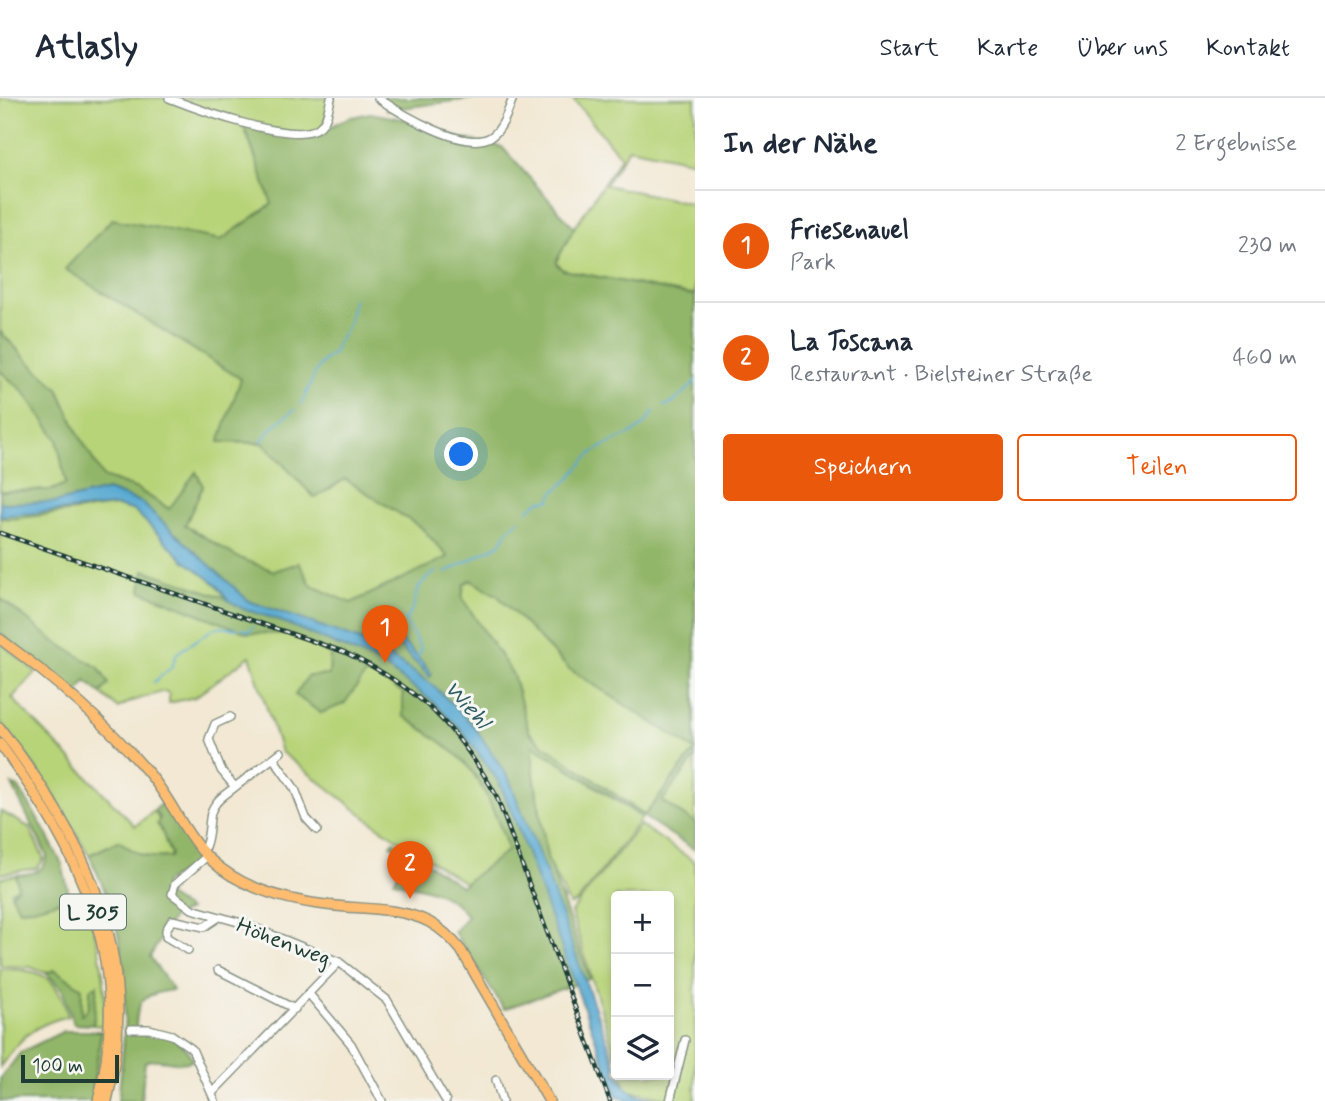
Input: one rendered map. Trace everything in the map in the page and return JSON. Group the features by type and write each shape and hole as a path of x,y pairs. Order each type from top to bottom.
{"main road":[{"path":"0,639 51,679 59,690 134,756 150,774 190,838 206,857 242,882 273,895 410,916 441,929 461,950 549,1101"},
{"name":"L 305","path":"0,728 65,823 85,862 106,919 114,956 119,1010 115,1064 107,1101"},
{"name":"L 305","path":"0,744 39,798 58,830 81,879 98,930 106,965 109,1016 107,1051 98,1101"}],"street":[{"path":"169,98 248,124 299,134 312,132 322,124 331,98"},
{"path":"378,98 420,123 473,141 485,139 498,130 513,98"},
{"path":"230,717 215,724 209,739 221,770 235,787"},
{"path":"206,857 204,849 208,841 211,811 218,801 281,752"},
{"path":"273,758 295,789 306,818 317,830"},
{"name":"Höhenweg","path":"206,857 175,884 172,894 192,909 245,924 339,962 387,1000 446,1101"},
{"name":"Höhenweg","path":"188,950 166,937 166,930 172,920 204,927 219,917"},
{"path":"213,1092 339,962"},
{"path":"218,970 295,1009"},
{"path":"309,995 351,1044 382,1101"},
{"path":"131,1029 149,1029 172,1035 192,1049 215,1101"},
{"path":"671,1097 685,1040"},
{"path":"496,1080 502,1101"}],"green space":[{"path":"0,98 334,98 325,129 316,133 285,134 243,124 272,204 221,240 112,220 66,269 241,379 220,442 263,443 315,498 345,479 422,528 449,557 353,603 530,791 554,885 564,900 523,974 491,989 467,882 376,825 281,752 250,656 195,697 169,703 169,694 165,691 118,708 100,693 103,691 0,605 0,339 27,360 0,331","holes":["81,440 103,477 137,489 170,509 196,472 203,487 185,525 231,554 201,546 102,484"]},
{"path":"382,98 477,98 387,110"},
{"path":"572,98 695,98 695,162 629,148 605,185 695,204 695,293 691,295 563,270 557,264 574,228 621,157"},
{"path":"370,113 408,120 438,133 502,147 574,228 557,260 563,270 691,295 695,293 695,750 568,668 498,596 470,580 464,585 462,598 513,675 529,732 541,743 645,815 695,751 695,758 662,801 695,823 695,850 533,745 533,769 547,857 590,979 504,1009 454,932 467,916 444,896 394,881 407,856 391,845 394,841 461,886 508,850 496,816 471,770 450,749 403,716 403,693 368,671 344,704 321,713 295,695 308,676 329,675 330,655 290,634 247,633 141,591 144,570 226,598 216,584 183,559 135,511 116,506 12,519 0,518 0,491 52,490 66,484 57,439 23,391 0,371 0,331 58,388 79,435 103,477 137,489 169,509 196,472 203,486 185,525 237,557 274,571 299,563 312,586 351,603 448,557 422,528 345,479 315,498 263,443 219,442 241,379 65,269 112,219 221,240 272,204 243,123 299,136 316,134 348,118"},
{"path":"470,580 498,596 568,668 695,750 645,815 540,743 529,732 513,675 462,598 464,584"},
{"path":"0,598 54,641 99,668 109,684 100,693 86,681 76,695 0,633"},
{"path":"0,643 36,672 12,698 135,826 154,811 171,853 169,857 142,855 119,841 89,855 54,795 0,721"},
{"path":"533,745 642,818 578,901 570,905 548,862 533,769"},
{"path":"695,758 695,823 662,801"},
{"path":"12,785 19,788 62,864 70,898 19,909 11,894 18,888 16,875 40,869 47,856"},
{"path":"164,801 200,860 164,883 166,895 189,910 173,917 150,957 173,990 148,996 143,1000 138,1011 136,1030 169,1036 188,1051 193,1060 181,1063 157,1060 145,1062 141,1101 118,1101 125,1008 122,960 113,914 89,855 119,841 142,855 170,857 162,830 157,824 160,818 154,811"},
{"path":"0,811 29,827 44,859 37,868 0,874"},
{"path":"640,825 695,862 695,1101 627,1090 624,1080 674,1080 674,891 611,891 611,1041 571,912"},
{"path":"16,875 18,888 11,891 33,908 70,898 82,891 103,975 104,1026 93,1025 97,985 90,989 88,1008 81,1016 80,992 74,983 55,970 46,973 30,967 0,966 0,878"},
{"path":"0,969 26,971 45,977 59,991 68,1016 36,1028 28,1034 0,1067"},
{"path":"55,970 82,988 81,1015 88,1007 90,989 97,985 93,1025 74,1024 62,989 46,973"},
{"path":"64,1031 101,1031 91,1101 0,1101 0,1079 21,1052"},
{"path":"101,1031 105,1032 94,1101 91,1101"}],"water":[{"path":"107,490 141,502 249,601 369,643 433,685 474,726 509,779 546,872 611,1052 611,1080 622,1080 635,1094 677,1101 628,1101 616,1095 499,782 461,730 432,701 379,663 273,618 243,609 228,600 216,584 183,559 135,511 116,506 0,516 0,503 57,502"},
{"path":"385,632 399,639 411,650 432,674 430,677 389,636 372,638 367,635"}],"waterway":[{"path":"300,404 317,370 334,353 348,326 354,299"},
{"path":"663,406 673,403 695,381"},
{"path":"262,441 272,428 295,409"},
{"path":"528,510 539,501 550,500 555,491 591,454 635,432 654,411"},
{"path":"445,573 500,544 509,529 519,520"},
{"path":"416,660 421,649 405,620 414,606 421,584 437,571"},
{"path":"154,682 172,667 177,653 216,627 238,629"},
{"path":"243,629 249,631 253,627"}],"railway":[{"path":"0,533 344,652 394,680 433,710 466,748 496,795 610,1101"}],"place":[{"name":"Friesenauel","path":"385,663"},
{"name":"La Toscana","path":"410,899"}],"water label":[{"name":"Wiehl","path":"468,704"}]}
